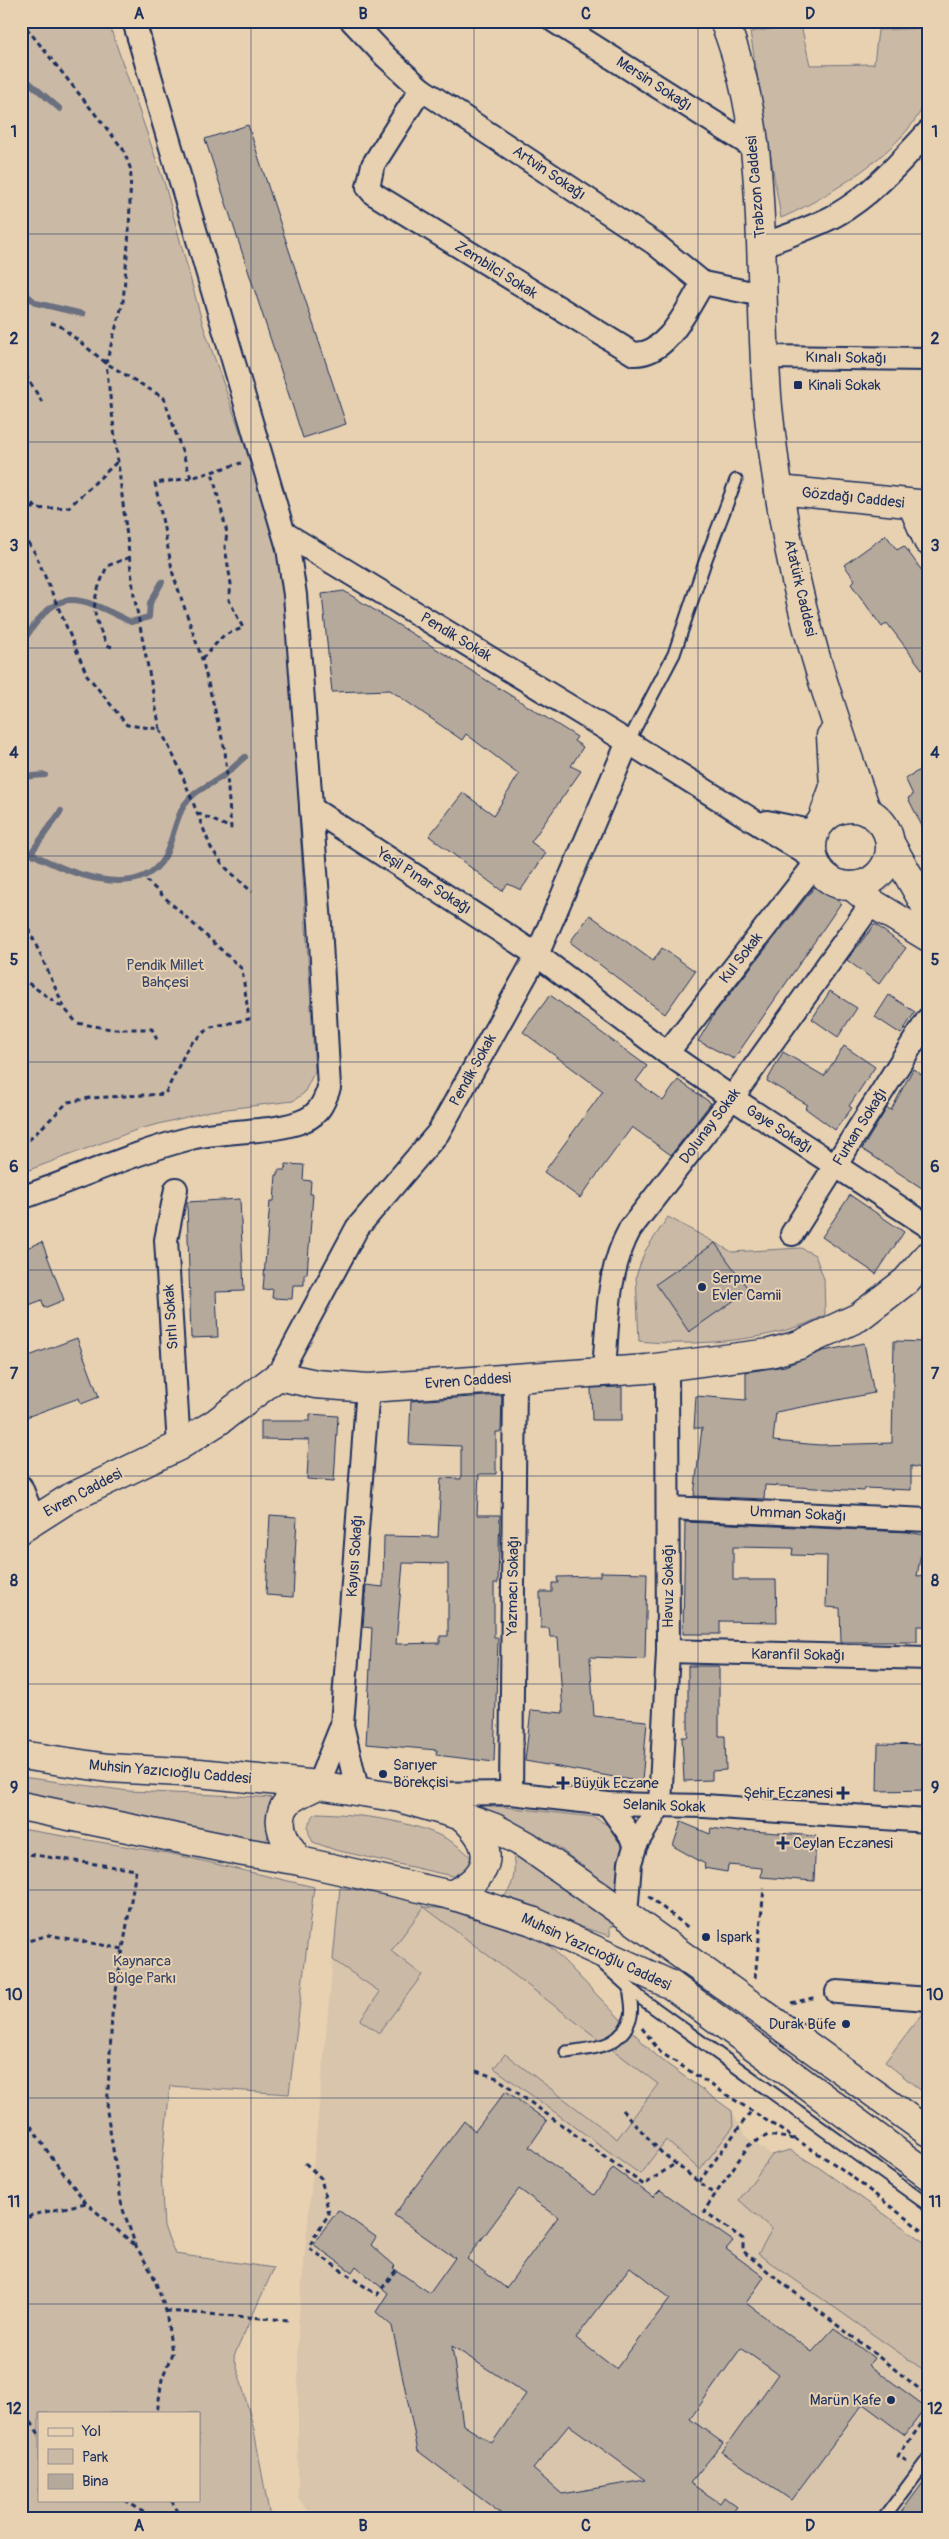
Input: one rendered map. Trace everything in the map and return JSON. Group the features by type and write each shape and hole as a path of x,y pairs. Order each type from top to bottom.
{"street":[{"path":"21,1198 180,1141 220,1132 293,1124 317,1112 329,1088 295,595 284,533 134,21"},
{"name":"Artvin Sokağı","path":"352,21 386,57 421,89 654,244 703,282 762,295"},
{"name":"Mersin Sokağı","path":"554,21 753,147"},
{"name":"Trabzon Caddesi","path":"728,22 749,111 758,193 764,357"},
{"name":"Zembilci Sokak","path":"421,89 373,165 368,187 374,194 634,354 643,354 655,350 665,340 703,282"},
{"path":"761,246 844,210 880,182 928,132"},
{"name":"Kınalı Sokağı","path":"764,357 928,359"},
{"name":"Atatürk Caddesi","path":"764,357 779,490 805,613 828,700 867,812"},
{"name":"Gözdağı Caddesi","path":"779,490 920,505"},
{"path":"920,505 928,540"},
{"name":"Pendik Sokak","path":"284,533 750,817 816,843"},
{"path":"828,700 834,787 816,843 828,879 862,895 928,937"},
{"name":"Pendik Sokak","path":"278,1376 357,1228 438,1132 537,955 628,742"},
{"name":"Yeşil Pınar Sokağı","path":"311,808 537,955"},
{"path":"816,843 832,812 845,808 858,808 867,812 883,824 890,843 925,900"},
{"name":"Kul Sokak","path":"667,1053 816,843"},
{"path":"862,895 865,884 881,872 888,859 890,843"},
{"name":"Dolunay Sokak","path":"604,1371 611,1280 621,1247 630,1229 732,1098 862,895"},
{"name":"Gaye Sokağı","path":"537,955 667,1053 732,1098 928,1226"},
{"name":"Furkan Sokağı","path":"792,1234 928,1019"},
{"name":"Sırlı Sokak","path":"176,1189 166,1240 179,1446"},
{"name":"Evren Caddesi","path":"28,1525 68,1499 179,1446 217,1422 278,1376 316,1384 368,1388 667,1366 770,1353 799,1345 859,1317 906,1281 928,1256"},
{"name":"Havuz Sokağı","path":"660,1805 668,1651 667,1366"},
{"name":"Yazmacı Sokağı","path":"511,1793 515,1378"},
{"name":"Kayısı Sokağı","path":"342,1724 368,1388"},
{"path":"21,1487 28,1525"},
{"name":"Umman Sokağı","path":"668,1508 928,1520"},
{"name":"Karanfil Sokağı","path":"668,1651 928,1658"},
{"path":"300,1861 288,1846 283,1834 281,1822 283,1810 295,1797 318,1785 342,1724"},
{"path":"342,1724 358,1792"},
{"name":"Muhsin Yazıcıoğlu Caddesi","path":"21,1755 108,1768 199,1773 318,1785 400,1798 462,1816 495,1828 526,1845 626,1915 928,2132"},
{"name":"Selanik Sokak","path":"400,1798 429,1794 511,1793 608,1804 660,1805 928,1821"},
{"path":"608,1804 636,1844"},
{"path":"626,1915 627,1881 636,1844 660,1805"},
{"name":"Muhsin Yazıcıoğlu Caddesi","path":"21,1806 244,1852 300,1861 451,1895 532,1921 671,1985 928,2175"},
{"path":"451,1895 473,1883 484,1867 486,1855 483,1843 473,1826 462,1816"},
{"path":"837,1992 928,1998"}],"lane":[{"path":"628,742 674,654 706,559 736,480"},
{"path":"581,1945 629,1988 928,2205"},
{"path":"566,2052 604,2046 620,2038 631,2015 629,1988"},
{"path":"884,2518 928,2459"}],"path":[{"path":"21,21 123,149 131,170 129,232 123,302 106,363 137,609 160,729 187,787 211,848 225,867 252,892"},
{"path":"51,323 59,326 106,363 164,398 191,478"},
{"path":"21,367 42,402"},
{"path":"197,813 231,828 226,760 202,659 174,574 155,483 191,478 263,456"},
{"path":"21,504 37,510 69,507 118,461"},
{"path":"202,659 224,635 243,628 229,600 231,584 225,547 227,533 212,472"},
{"path":"21,490 37,510"},
{"path":"23,535 35,553 87,675 127,725 160,729"},
{"path":"112,647 107,644 96,622 93,603 107,566 130,557"},
{"path":"21,1142 27,1142 68,1102 90,1098 165,1094 189,1045 210,1027 249,1019 242,969 147,881"},
{"path":"21,912 65,1009 77,1024 111,1029 152,1029 157,1040"},
{"path":"21,978 65,1009"},
{"path":"21,1853 136,1870 112,2015 107,2111 122,2207 136,2246 153,2275 166,2311 172,2353 162,2379 157,2412"},
{"path":"755,1979 764,1888"},
{"path":"21,1943 49,1935 123,1949"},
{"path":"791,2003 837,1992"},
{"path":"631,2015 660,2052 839,2167 928,2235"},
{"path":"476,2071 497,2078 644,2185 676,2163"},
{"path":"622,2110 662,2152 715,2195"},
{"path":"699,2182 752,2110"},
{"path":"21,2111 52,2158 86,2203 136,2246"},
{"path":"794,2139 768,2135 749,2144 704,2211 743,2239 742,2251 807,2303 875,2352 928,2396"},
{"path":"305,2163 321,2178 329,2214 315,2234 309,2248 378,2295 396,2270"},
{"path":"21,2223 32,2215 86,2203"},
{"path":"166,2311 289,2320"},
{"path":"21,2407 38,2432"},
{"path":"920,2469 898,2456 928,2415"},
{"path":"128,2502 152,2518"},
{"path":"172,2502 182,2518"}],"shaded area":[{"path":"340,1887 474,1911 618,2015 656,2056 732,2111 745,2136 772,2155 790,2150 818,2167 928,2245 928,2518 314,2518 298,2498 298,2325"}],"green space":[{"name":"Pendik Millet Bahçesi","path":"21,21 108,21 165,185 203,325 241,434 283,567 290,610 299,814 315,1071 304,1093 293,1101 210,1111 139,1129 21,1173"},
{"path":"801,25 810,65 874,64 878,30 928,28 928,90 921,109 908,129 890,148 845,183 821,198 781,218 750,32"},
{"path":"668,1217 732,1252 801,1248 815,1255 824,1279 825,1315 784,1331 734,1340 684,1343 639,1341 636,1276 645,1251"},
{"path":"21,1777 129,1791 280,1798 266,1842 21,1795"},
{"path":"477,1804 594,1817 616,1830 624,1841 621,1896 558,1847"},
{"path":"316,1813 379,1818 425,1829 445,1838 462,1849 475,1863 461,1878 335,1850 313,1842 308,1827 310,1820"},
{"name":"Kaynarca Bölge Parkı","path":"21,1829 173,1854 314,1887 289,2094 170,2086 161,2174 164,2227 175,2254 274,2268 234,2356 254,2430 270,2518 21,2518"},
{"path":"513,1854 616,1925 610,1927 610,1936 500,1901 505,1896 513,1880"},
{"path":"340,1887 418,1900 424,1907 391,1951 422,1975 379,2033 360,2020 380,1992 333,1960"},
{"path":"424,1907 474,1911 541,1937 656,2056 732,2111 733,2127 700,2170 666,2140 640,2174 494,2068 505,2054 617,2139 658,2084"},
{"path":"928,2007 928,2096 885,2062"},
{"path":"790,2150 818,2167 928,2245 928,2373 758,2254 772,2229 739,2200 772,2155"}],"building":[{"path":"248,125 346,424 303,438 205,139"},
{"path":"886,535 897,550 904,546 928,579 928,677 887,623 882,627 851,584 855,580 844,565"},
{"path":"344,591 577,737 574,741 583,747 571,766 581,771 531,842 546,853 521,890 508,884 502,891 429,836 463,793 494,815 519,774 466,734 462,740 390,690 332,692 322,594"},
{"path":"928,766 928,838 908,798 913,795 905,778"},
{"path":"816,885 841,903 734,1059 698,1041 715,1013"},
{"path":"590,915 653,961 662,948 695,971 665,1014 570,942"},
{"path":"875,924 906,948 879,984 847,960"},
{"path":"830,991 857,1008 838,1037 812,1019"},
{"path":"550,995 647,1066 636,1081 663,1101 678,1080 711,1103 671,1155 632,1127 580,1198 544,1172 603,1091 523,1032"},
{"path":"889,995 915,1012 901,1034 875,1017"},
{"path":"844,1046 875,1067 849,1106 852,1108 835,1130 805,1108 808,1105 767,1081 783,1052 824,1076"},
{"path":"913,1069 928,1078 928,1192 862,1149 887,1108 891,1110"},
{"path":"286,1164 304,1165 303,1180 311,1181 310,1194 313,1194 307,1274 304,1274 304,1285 293,1285 292,1299 272,1298 273,1289 263,1290 270,1201 274,1201 278,1170 285,1170"},
{"path":"850,1195 904,1232 876,1274 822,1237"},
{"path":"240,1199 244,1291 216,1292 218,1337 191,1338 187,1202"},
{"path":"42,1242 64,1300 44,1308 42,1300 21,1308 21,1250"},
{"name":"Serpme Evler Camii","path":"715,1243 749,1290 689,1332 656,1284"},
{"path":"77,1338 99,1397 81,1404 79,1398 21,1419 21,1359"},
{"path":"894,1341 928,1342 928,1469 911,1466 911,1490 864,1488 864,1491 765,1485 764,1499 694,1496 702,1428 694,1428 696,1396 746,1400 746,1372 785,1366 823,1351 864,1343 874,1393 776,1412 773,1441 820,1445 892,1443"},
{"path":"622,1387 622,1420 592,1420 591,1388"},
{"path":"502,1395 501,1432 496,1432 496,1474 479,1474 477,1515 500,1515 498,1583 494,1583 494,1637 498,1638 494,1762 436,1755 437,1750 366,1744 372,1628 363,1627 366,1585 383,1587 384,1536 438,1537 441,1478 461,1479 461,1446 409,1444 411,1401","holes":["403,1563 448,1564 448,1636 440,1636 440,1643 396,1644"]},
{"path":"310,1414 338,1416 334,1481 307,1479 309,1440 261,1439 261,1421 310,1421"},
{"path":"270,1515 297,1517 293,1597 266,1595"},
{"path":"685,1522 908,1532 924,1535 917,1576 928,1575 928,1626 917,1626 917,1642 841,1642 840,1608 826,1607 827,1556 792,1555 793,1548 733,1547 733,1580 776,1580 777,1622 720,1621 720,1634 683,1634"},
{"path":"600,1572 647,1573 645,1659 590,1657 594,1716 647,1721 642,1782 525,1761 531,1710 563,1713 558,1637 550,1637 549,1628 541,1628 540,1592 552,1592 552,1583 558,1583 557,1577 600,1576"},
{"path":"688,1666 719,1666 719,1736 725,1736 726,1770 712,1771 712,1780 684,1781 682,1737 688,1737"},
{"path":"878,1744 928,1745 928,1790 877,1791"},
{"path":"681,1822 710,1834 711,1828 739,1832 739,1830 816,1836 814,1881 761,1877 762,1868 728,1865 727,1872 704,1868 705,1864 673,1846"},
{"path":"506,2091 547,2121 529,2147 594,2195 613,2168 653,2197 660,2190 733,2241 726,2249 764,2277 746,2303 812,2352 834,2328 874,2358 869,2365 926,2407 905,2435 863,2404 791,2500 722,2452 778,2374 741,2348 690,2419 723,2443 690,2483 720,2503 724,2497 737,2507 733,2512 741,2518 507,2518 418,2451 392,2326 376,2312 388,2293 356,2266 352,2272 313,2244 338,2210 376,2237 371,2245 395,2266 393,2268 430,2293 455,2258 394,2215 464,2121 475,2131","holes":["519,2189 558,2217 506,2288 467,2259","630,2267 670,2298 616,2369 576,2338","452,2346 526,2394 492,2443 463,2425","569,2425 645,2480 562,2494 533,2469"]},
{"path":"928,2476 928,2518 897,2518"}],"waterway":[{"path":"24,78 60,109"},
{"path":"21,290 36,303 83,314"},
{"path":"21,645 34,625 46,612 57,604 68,600 95,605 131,622 149,617 150,603 162,582"},
{"path":"31,853 62,868 100,879 119,881 136,879 152,871 164,858 178,817 188,800 225,774 245,757"},
{"path":"21,777 45,775"},
{"path":"21,855 31,853 61,811"}],"place":[{"name":"Kinali Sokak","path":"798,385"},
{"name":"Serpme Evler Camii","path":"702,1287"},
{"name":"Sarıyer Börekçisi","path":"383,1774"},
{"name":"Büyük Eczane","path":"563,1783"},
{"name":"Şehir Eczanesi","path":"843,1793"},
{"name":"Ceylan Eczanesi","path":"783,1843"},
{"name":"İspark","path":"706,1937"},
{"name":"Durak Büfe","path":"846,2024"},
{"name":"Marün Kafe","path":"891,2400"}]}
